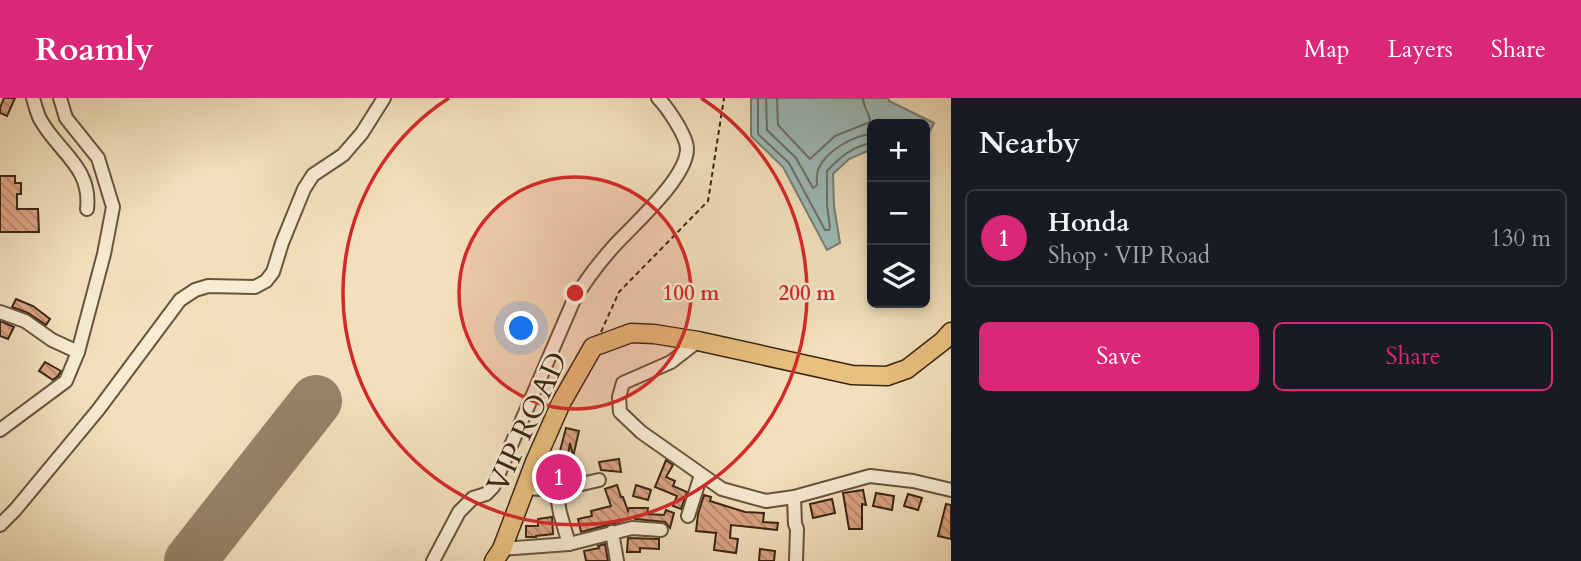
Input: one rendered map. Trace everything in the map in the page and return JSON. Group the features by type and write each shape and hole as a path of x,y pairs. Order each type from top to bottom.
{"highway":[{"name":"VIP ROAD","path":"498,555 561,403 593,347 631,333 654,334 852,375 887,376 907,369 951,332"}],"street":[{"path":"33,98 39,117 84,178 88,204 109,195"},
{"path":"0,429 66,382 78,352 104,254 113,207 98,158 66,118 60,98"},
{"path":"0,525 98,410 180,300 195,290 208,286 255,287 266,282 273,272 304,189 313,175 343,155 362,133 384,98"},
{"path":"433,561 459,512 473,498 486,494 493,487 573,302 586,279 654,204 685,160 685,138 658,98"},
{"path":"0,312 25,321 52,340 78,352"},
{"path":"698,341 671,362 623,383 619,397 620,412 641,432 722,489 766,501 794,497 870,477 913,481 951,490"},
{"path":"688,516 701,475"},
{"path":"525,488 556,490 600,481"},
{"path":"556,490 569,544"},
{"path":"794,497 796,561"},
{"path":"498,555 569,544 632,528 661,530"},
{"path":"612,532 617,561"}],"path":[{"path":"593,347 619,292 708,201 724,98"}],"water":[{"path":"751,98 888,98 889,101 926,119 867,119 867,151 849,159 833,174 834,206 840,243 827,250 783,167 751,136"}],"building":[{"path":"4,98 15,98 7,116 0,113"},
{"path":"0,176 15,176 15,183 21,183 21,194 17,194 17,209 38,209 39,232 0,232"},
{"path":"16,299 33,306 50,319 46,325 28,313 12,307"},
{"path":"0,321 14,327 8,339 0,336"},
{"path":"45,362 61,371 53,380 39,371"},
{"path":"566,428 579,431 573,457 570,443 564,479 552,481"},
{"path":"619,459 621,472 601,470 599,462"},
{"path":"666,460 673,465 666,477 675,481 673,486 687,492 681,509 673,506 677,496 655,487"},
{"path":"617,485 628,511 629,508 648,508 647,514 664,515 666,510 674,513 670,528 665,522 635,519 636,516 581,532 578,519 592,516 591,511 611,506 605,489"},
{"path":"636,485 651,490 648,500 633,496"},
{"path":"863,490 866,505 862,504 862,529 849,529 843,493"},
{"path":"876,493 894,496 892,510 873,506"},
{"path":"908,494 922,498 918,510 904,506"},
{"path":"704,495 711,497 710,501 745,512 764,513 763,522 778,523 777,530 731,525 730,538 738,539 736,553 714,550 716,533 696,531"},
{"path":"832,499 835,513 813,518 810,504"},
{"path":"946,504 951,505 951,539 938,536"},
{"path":"552,517 553,534 526,537 526,526 538,526 538,519"},
{"path":"628,538 659,539 659,549 640,548 640,552 627,552"},
{"path":"605,544 608,561 586,561 584,551"},
{"path":"760,549 775,551 774,561 759,561"}],"runway":[{"path":"190,561 316,401"}],"place":[{"name":"Honda","path":"559,477"}]}
